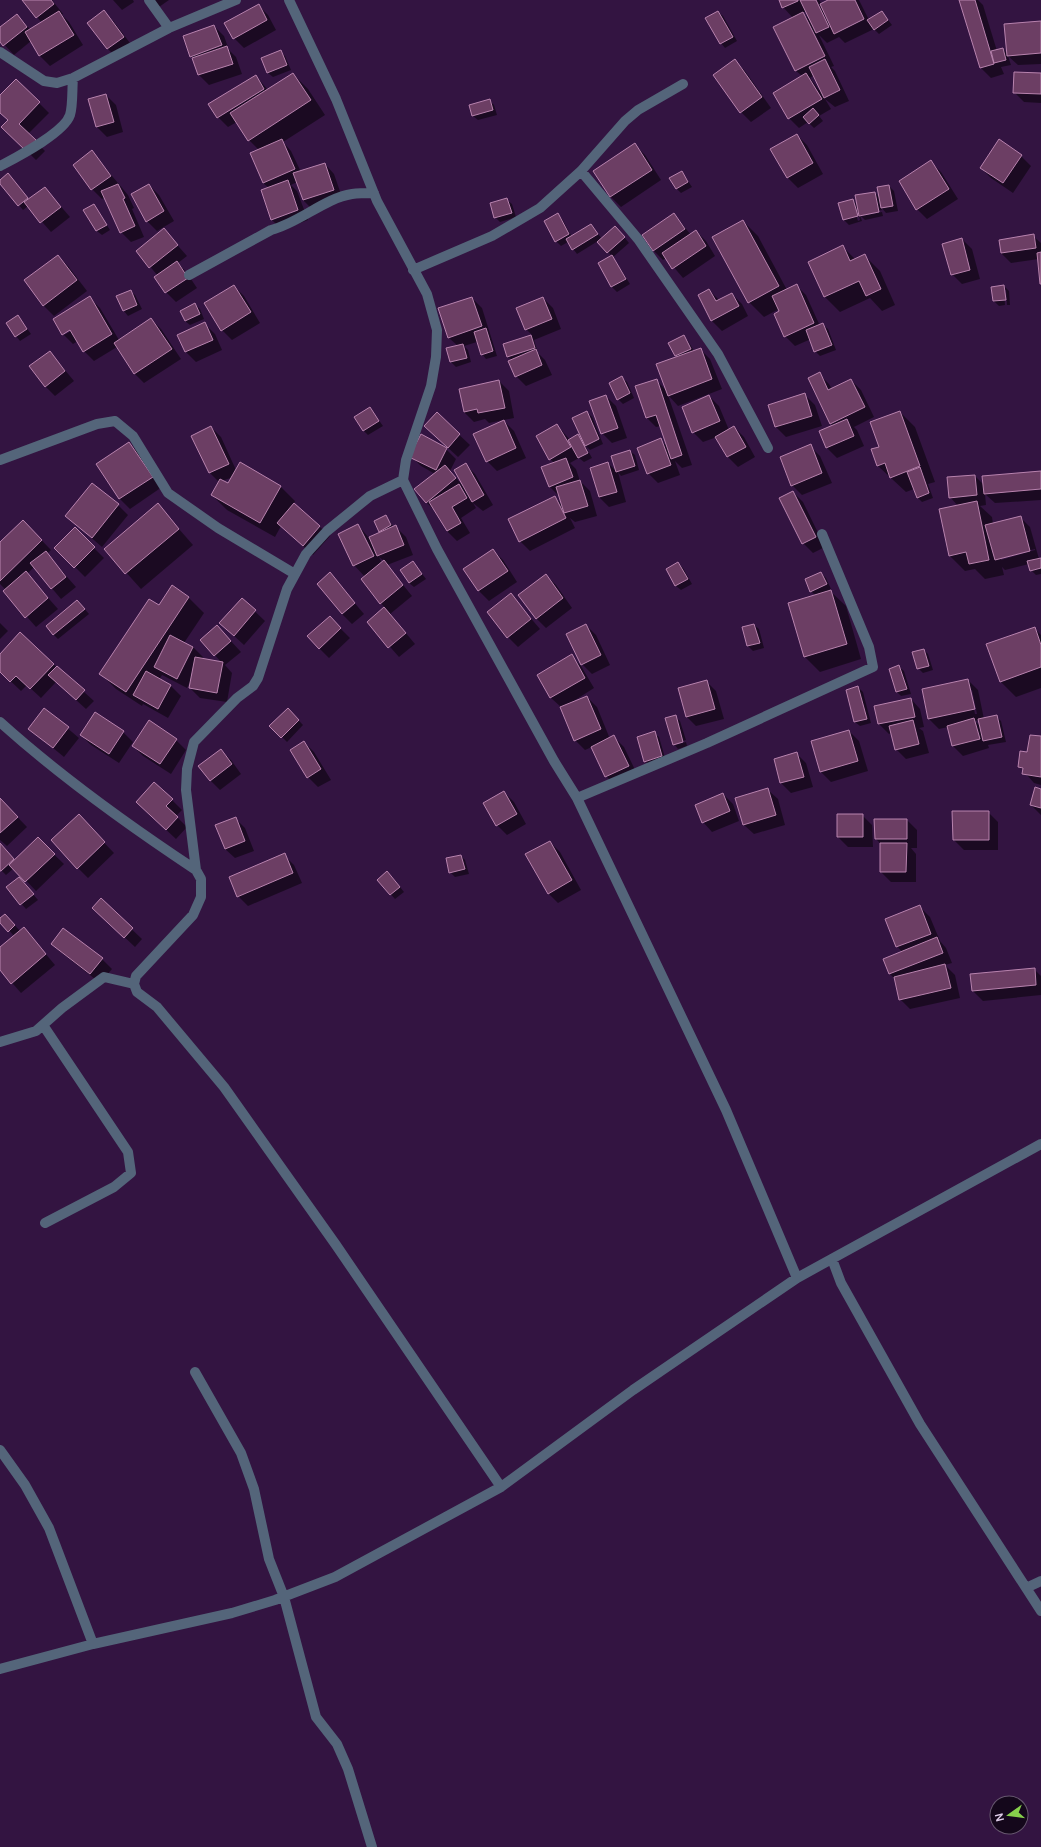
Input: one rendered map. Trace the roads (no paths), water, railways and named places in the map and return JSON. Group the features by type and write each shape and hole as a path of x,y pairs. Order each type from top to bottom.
{"street":[{"path":"149,0 169,28"},
{"path":"0,52 44,81 57,83 73,78 169,28 236,0"},
{"path":"289,0 336,99 374,193 413,270 427,294 437,330 436,357 431,386 406,460 403,480 437,549 554,761 577,798 726,1110 797,1278"},
{"path":"0,166 62,128 70,115 73,78"},
{"path":"413,270 492,236 540,208 581,171 629,117 638,110 683,84"},
{"path":"581,171 638,240 718,354 768,448"},
{"path":"189,275 271,230 284,226 323,205 351,194 374,193"},
{"path":"0,460 97,424 115,421 132,436 168,493 218,528 295,574"},
{"path":"403,480 370,496 327,530 306,554 287,589 258,678 253,686 237,698 194,742 187,769 186,790 196,870 201,879 201,897 193,915 136,976 134,984 137,992 157,1007 224,1087 341,1252 501,1487"},
{"path":"577,798 707,744 873,666 869,647 822,534"},
{"path":"0,722 27,746 88,795 139,832 196,870"},
{"path":"0,1042 36,1031 62,1008 104,977 134,984"},
{"path":"43,1025 128,1152 131,1173 114,1187 45,1223"},
{"path":"0,1669 93,1644 232,1613 284,1597 335,1577 501,1487 633,1390 797,1278 1041,1144"},
{"path":"832,1259 841,1283 920,1424 1041,1611"},
{"path":"194,1372 241,1453 254,1489 269,1559 284,1597 316,1717 337,1744 348,1769 372,1847"},
{"path":"0,1450 25,1485 49,1528 93,1644"},
{"path":"1026,1588 1041,1581"}]}
